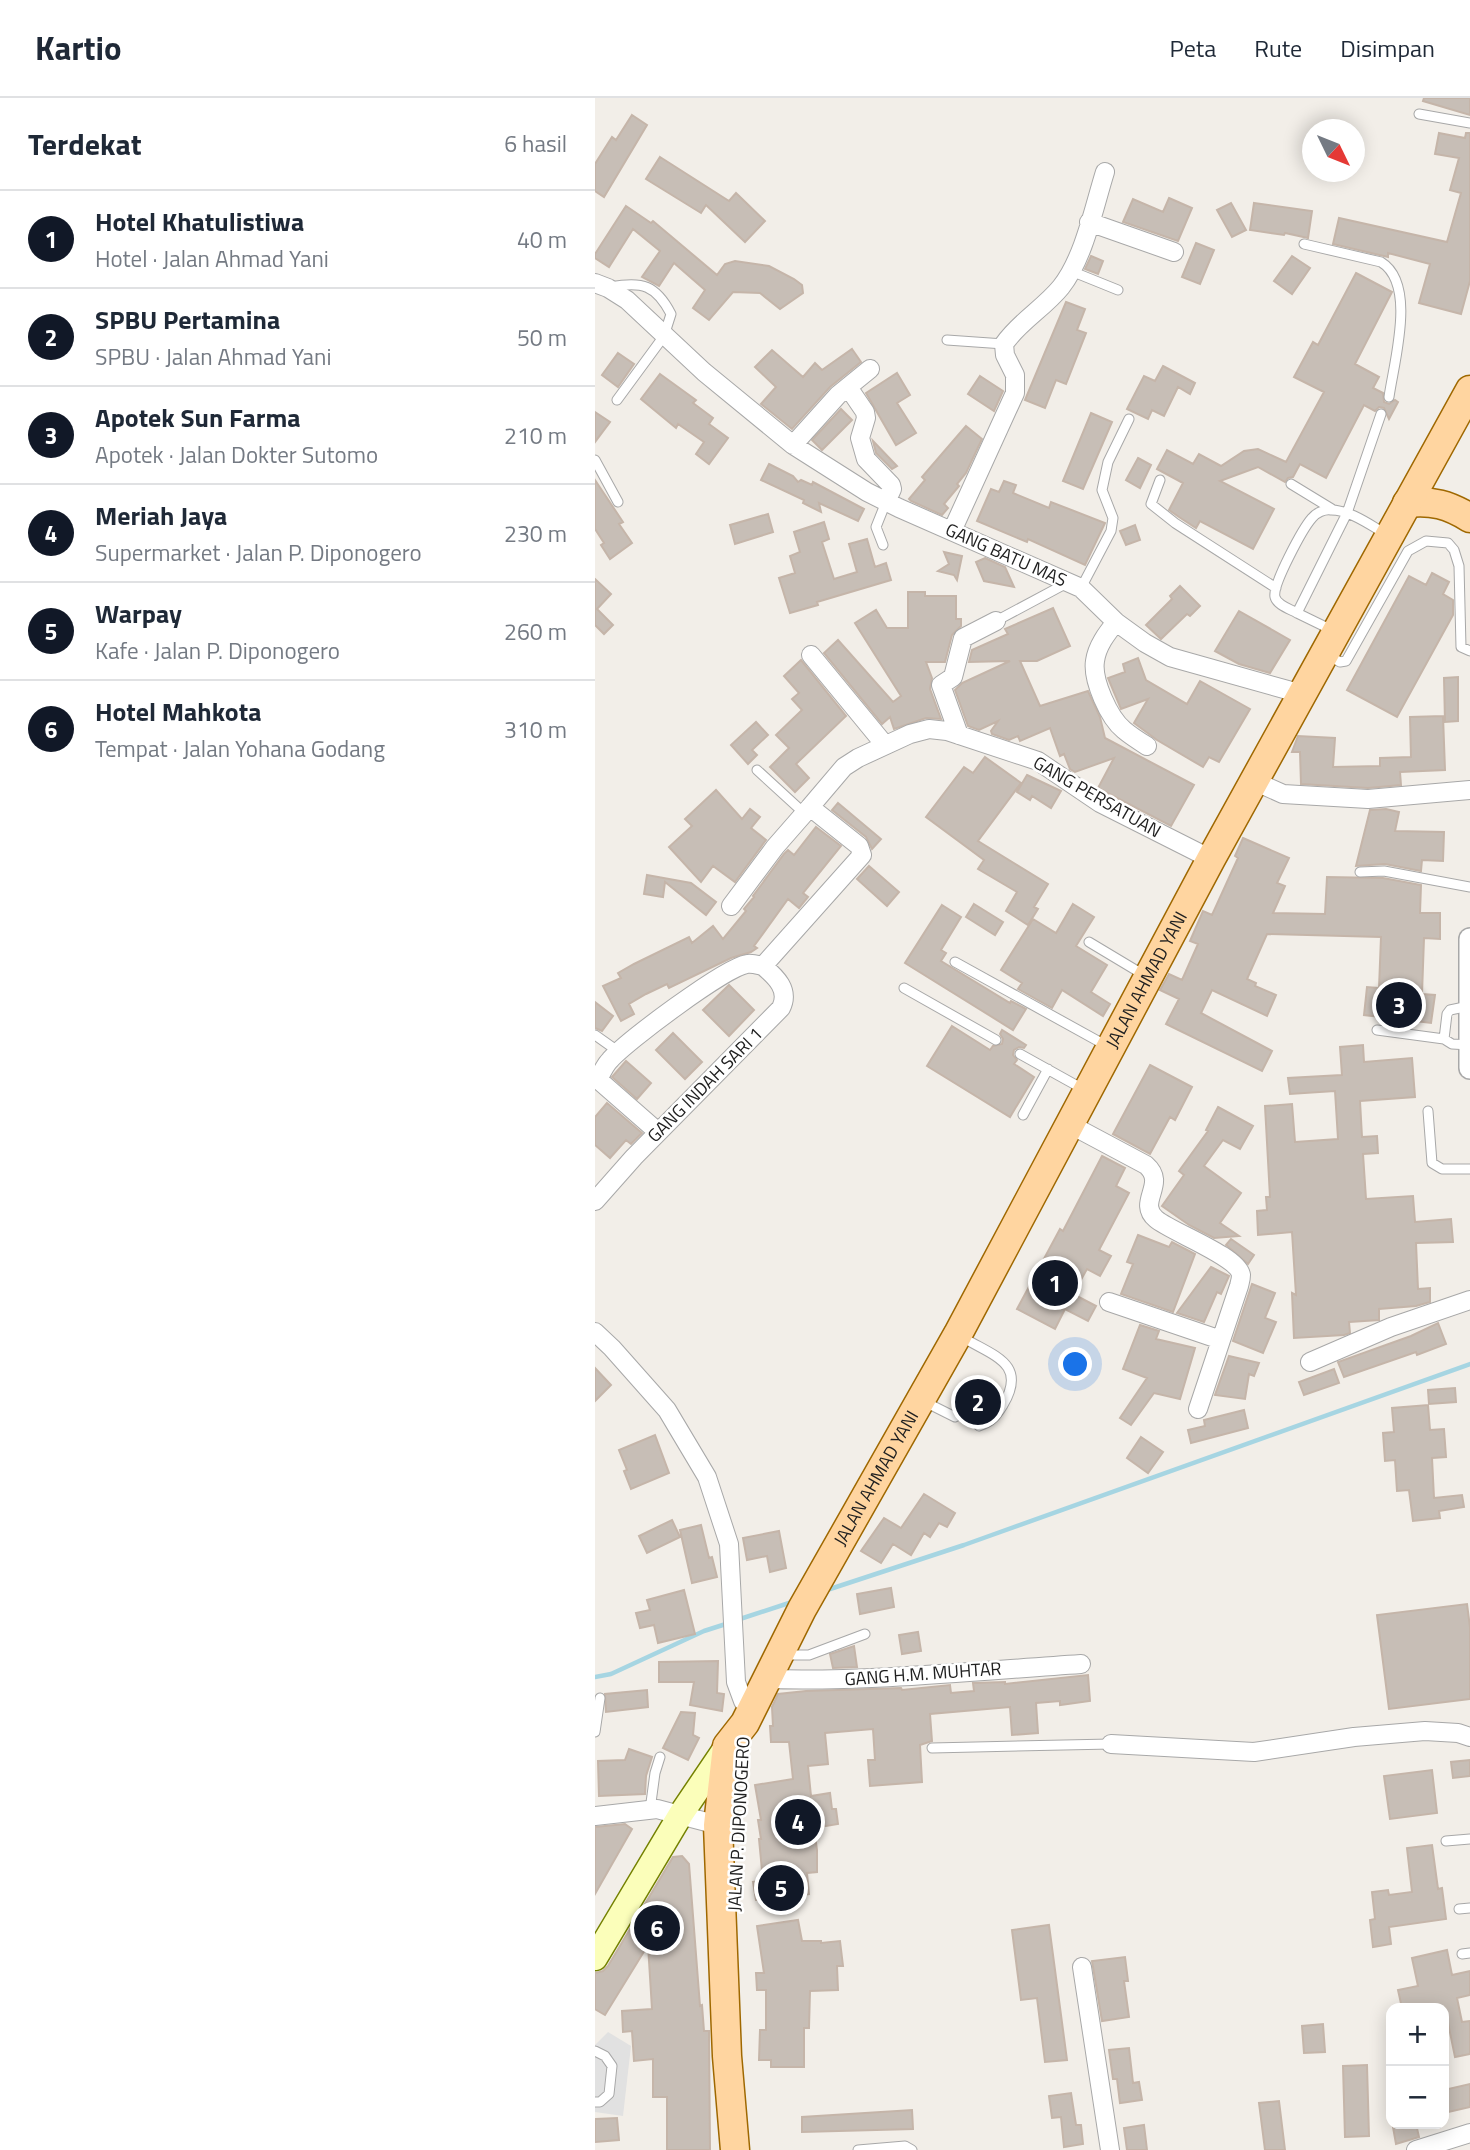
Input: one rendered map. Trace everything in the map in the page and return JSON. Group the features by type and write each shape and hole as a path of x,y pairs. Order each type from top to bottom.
{"main road":[{"name":"JALAN AHMAD YANI","path":"742,1730 802,1609 958,1334 1211,859 1470,390"},
{"path":"1407,503 1426,501 1442,504 1470,518"},
{"path":"595,1958 681,1814 742,1730"},
{"name":"JALAN P. DIPONOGERO","path":"742,1730 718,1825 748,2150"},
{"name":"JALAN P. DIPONOGERO","path":"736,2150 727,2056 727,1934 742,1730"}],"street":[{"path":"952,531 1015,393 1015,375 1005,355 1004,344 1011,333 1060,288 1071,271 1105,172"},
{"path":"1089,222 1174,251"},
{"name":"GANG BATU MAS","path":"601,285 627,300 704,372 793,445 886,502 1075,585 1116,622 1170,657 1302,694"},
{"path":"793,445 848,387 870,369"},
{"path":"848,387 865,412 866,418 860,438 866,459 891,485 886,502"},
{"path":"959,735 941,685 953,677 963,638 996,621"},
{"path":"1116,622 1101,642 1095,660 1095,682 1115,721 1147,746"},
{"path":"811,655 885,745"},
{"name":"GANG PERSATUAN","path":"731,906 775,846 844,767 885,745 929,729 959,735 1038,761 1100,803 1211,859"},
{"path":"1254,781 1283,794 1369,799 1470,790"},
{"path":"658,1132 597,1079 611,1059 635,1037 727,973 748,964 763,966 862,855 859,846 807,810"},
{"path":"1470,939 1470,1068"},
{"name":"GANG INDAH SARI 1","path":"595,1201 658,1132 781,1008 785,1000 783,988 775,976 763,966"},
{"path":"1070,1125 1146,1165 1155,1176 1149,1205 1153,1217 1216,1252 1238,1268 1241,1275 1240,1286 1198,1409"},
{"path":"1310,1362 1391,1327 1470,1300"},
{"path":"1109,1302 1221,1340"},
{"path":"595,1332 613,1348 667,1410 708,1477 729,1544 736,1682 743,1701 742,1730"},
{"name":"GANG H.M. MUHTAR","path":"772,1667 821,1680 1081,1664"},
{"path":"1111,1744 1254,1752 1425,1731 1458,1733 1470,1737"},
{"path":"595,1816 650,1810 681,1814 718,1825"},
{"path":"1082,1967 1111,2150"},
{"path":"1416,2150 1470,2133"}],"lane":[{"path":"1419,114 1470,123"},
{"path":"1304,244 1381,262 1389,267 1396,277 1402,309 1389,397"},
{"path":"1071,271 1118,290"},
{"path":"601,285 629,283 649,287 663,299 671,314 664,335 617,400"},
{"path":"947,340 1004,344"},
{"path":"1297,613 1347,513 1381,414"},
{"path":"996,621 1075,585 1111,531 1113,518 1102,490 1108,462 1129,419"},
{"path":"595,460 618,502"},
{"path":"1160,480 1151,503 1175,523 1276,588"},
{"path":"1291,484 1332,509 1347,513 1389,535"},
{"path":"883,545 876,527 886,502"},
{"path":"1332,509 1322,511 1313,518 1298,539 1276,588 1275,597 1278,603 1297,613 1330,643 1340,662 1346,661 1408,551 1426,541 1448,544 1454,550 1459,566 1461,647 1470,651"},
{"path":"757,770 807,810"},
{"path":"1360,872 1384,871 1470,887"},
{"path":"1089,942 1149,978"},
{"path":"955,962 1112,1049"},
{"path":"904,988 996,1040"},
{"path":"1444,1039 1447,1014 1450,1010 1469,1006"},
{"path":"1377,1030 1469,1045"},
{"path":"595,1035 619,1052"},
{"path":"1020,1054 1088,1093"},
{"path":"1023,1115 1048,1069"},
{"path":"1428,1111 1432,1163 1443,1169 1470,1169"},
{"path":"958,1334 1003,1362 1011,1370 1011,1391 990,1423 979,1426"},
{"path":"921,1400 955,1417"},
{"path":"772,1667 865,1634"},
{"path":"595,1732 600,1698"},
{"path":"932,1748 1111,1744"},
{"path":"650,1810 660,1757"},
{"path":"1446,1841 1470,1839"},
{"path":"1459,1909 1470,1908"},
{"path":"595,2050 605,2056 612,2066 609,2094 600,2102 595,2102"},
{"path":"858,2150 905,2146 912,2150"}],"shaded area":[{"path":"608,2032 631,2046 623,2116 595,2112 595,2045"}],"building":[{"path":"1424,98 1470,98 1470,115 1423,101"},
{"path":"632,115 647,125 604,197 595,191 595,164 612,137 616,140"},
{"path":"1439,133 1465,138 1466,133 1470,133 1470,281 1461,314 1419,303 1430,264 1388,253 1388,257 1333,244 1339,218 1447,242 1461,193 1450,190 1459,158 1435,154"},
{"path":"660,157 729,201 736,193 765,221 745,242 706,205 701,213 646,179"},
{"path":"1169,198 1192,208 1178,241 1123,222 1133,199 1163,212"},
{"path":"1231,203 1246,230 1232,237 1217,210"},
{"path":"1254,203 1312,211 1308,238 1250,230"},
{"path":"626,206 651,223 653,221 717,275 725,264 735,261 769,266 802,285 803,293 780,309 760,293 733,292 709,320 693,308 705,290 674,263 659,286 642,277 660,251 633,229 609,267 595,258"},
{"path":"1196,243 1214,250 1200,284 1182,277"},
{"path":"1091,256 1103,261 1098,274 1085,269"},
{"path":"1292,256 1310,268 1292,294 1274,281"},
{"path":"1356,273 1392,292 1355,364 1379,377 1373,388 1383,393 1384,402 1398,402 1389,419 1384,408 1379,407 1375,411 1364,405 1326,478 1300,464 1293,477 1285,482 1258,467 1220,481 1274,509 1253,549 1200,521 1196,528 1169,510 1183,483 1157,469 1167,450 1193,464 1199,454 1221,466 1244,451 1258,449 1286,462 1324,392 1294,377 1313,342 1318,345"},
{"path":"1066,302 1085,309 1077,330 1086,333 1066,384 1056,380 1045,408 1025,400"},
{"path":"852,349 861,362 830,387 792,429 761,404 776,387 755,367 772,350 803,377 815,363 822,370"},
{"path":"618,353 634,364 618,387 602,375"},
{"path":"1163,366 1195,383 1190,394 1178,387 1164,416 1152,410 1148,419 1127,409 1144,376 1155,381"},
{"path":"897,373 910,395 897,403 916,433 896,445 866,393"},
{"path":"660,374 696,400 693,403 713,418 709,424 728,438 709,464 696,454 704,442 678,424 676,428 641,399"},
{"path":"980,376 1003,391 994,411 968,394"},
{"path":"841,409 852,420 822,450 812,440"},
{"path":"595,412 610,422 595,442"},
{"path":"1091,413 1112,422 1083,489 1063,481"},
{"path":"966,426 982,439 966,473 957,484 959,486 944,504 948,508 942,515 911,501 909,499 925,480 922,477"},
{"path":"873,441 897,466 892,469 876,453"},
{"path":"1138,458 1151,465 1140,488 1126,480"},
{"path":"769,464 793,476 798,482 801,480 812,485 813,482 864,509 858,521 819,503 821,512 803,503 804,500 761,480"},
{"path":"595,480 623,522 619,524 632,543 610,559 595,529"},
{"path":"1004,481 1016,485 1013,493 1049,508 1051,502 1105,523 1085,565 1028,539 1027,542 977,521 991,489 999,492"},
{"path":"768,514 773,532 735,544 730,525"},
{"path":"824,522 829,539 822,542 834,579 857,572 849,544 867,539 875,567 886,563 891,580 790,613 779,578 795,573 790,556 800,552 794,532"},
{"path":"1135,525 1140,540 1126,545 1120,531"},
{"path":"944,552 962,556 957,580 954,575 938,571 949,564"},
{"path":"985,558 1005,567 1014,587 984,581 976,562"},
{"path":"1432,573 1449,582 1443,594 1453,600 1453,615 1397,717 1347,690 1409,576 1426,585"},
{"path":"595,579 611,594 597,609 613,625 604,634 595,625"},
{"path":"1180,586 1200,606 1190,616 1187,614 1161,639 1146,625 1172,599 1170,596"},
{"path":"908,592 925,592 925,596 956,596 956,619 961,619 961,626 952,635 945,662 926,662 932,678 930,689 941,719 926,718 894,729 890,717 882,724 824,653 838,640 893,702 901,696 855,623 876,610 887,628 908,628"},
{"path":"1053,608 1070,646 1037,661 1020,661 1040,706 1088,691 1100,717 1105,738 1194,785 1171,826 1098,788 1114,758 1075,772 1070,769 1064,754 1060,756 1050,728 1020,741 1018,736 1009,740 992,734 991,731 998,721 979,730 968,726 955,690 962,683 1010,661 969,662 972,650 1008,634 1005,629"},
{"path":"1239,611 1290,640 1270,673 1239,664 1215,651"},
{"path":"1138,658 1146,680 1187,704 1200,681 1250,709 1219,762 1209,757 1203,767 1134,723 1148,699 1121,709 1108,678 1125,672 1123,664"},
{"path":"801,660 846,716 796,764 809,778 795,792 770,767 789,748 776,735 802,710 792,699 799,693 784,676"},
{"path":"1458,677 1458,721 1445,722 1444,678"},
{"path":"1443,716 1445,770 1400,772 1401,785 1368,788 1301,784 1300,752 1292,752 1298,736 1335,738 1333,767 1380,766 1380,758 1411,757 1410,717"},
{"path":"756,722 768,735 752,750 757,755 748,764 731,745"},
{"path":"985,757 1021,783 978,841 1048,884 1034,907 1038,909 1028,925 1006,911 1017,892 978,869 984,860 926,817 964,767 973,773"},
{"path":"1027,775 1061,791 1051,808 1032,796 1030,800 1017,792"},
{"path":"716,790 742,819 750,809 760,817 751,828 766,840 735,882 713,866 701,882 669,847 692,826 685,819"},
{"path":"838,803 881,839 872,849 866,837 832,810"},
{"path":"1370,810 1399,812 1395,831 1444,832 1443,861 1422,860 1421,871 1385,864 1356,866"},
{"path":"816,827 841,846 803,893 808,897 799,908 788,899 754,946 757,948 669,988 667,984 646,994 629,1004 634,1014 621,1021 603,986 621,978 618,973 689,937 692,943 713,926 723,939 746,911 744,909 784,854 788,850 794,855"},
{"path":"1243,838 1289,858 1277,883 1285,886 1273,913 1325,914 1327,877 1383,878 1421,885 1420,913 1440,913 1440,939 1424,938 1422,994 1435,995 1431,1023 1364,1015 1367,987 1379,988 1381,937 1267,934 1247,979 1256,983 1255,986 1276,995 1267,1016 1212,990 1201,1013 1272,1051 1262,1071 1166,1024 1179,999 1160,990 1169,974 1182,980 1198,944 1190,941 1203,911 1212,915 1238,858 1235,856"},
{"path":"869,866 899,892 887,906 857,879"},
{"path":"647,875 691,883 716,902 706,915 665,882 663,897 644,894"},
{"path":"974,904 1003,922 995,935 966,917"},
{"path":"1073,904 1094,917 1076,946 1107,965 1091,992 1110,1004 1103,1016 1062,990 1052,1008 1018,989 1022,983 1001,970 1033,919 1056,933"},
{"path":"942,905 961,917 941,950 946,953 941,961 1010,1003 1011,1001 1026,1009 1013,1030 905,963"},
{"path":"729,985 754,1010 729,1036 703,1010"},
{"path":"595,1002 613,1016 602,1031 595,1028"},
{"path":"952,1026 990,1050 993,1046 1002,1044 1002,1030 1026,1045 1014,1050 1013,1055 1017,1060 1014,1064 1034,1077 1010,1117 927,1066"},
{"path":"673,1033 702,1062 685,1079 656,1050"},
{"path":"1363,1045 1364,1062 1412,1058 1415,1097 1360,1101 1362,1137 1377,1136 1378,1153 1363,1154 1366,1199 1413,1196 1415,1222 1451,1219 1453,1242 1416,1243 1418,1289 1430,1288 1430,1302 1379,1309 1379,1320 1349,1322 1350,1333 1344,1335 1294,1338 1292,1293 1296,1295 1292,1232 1258,1235 1257,1211 1267,1210 1266,1197 1270,1197 1265,1106 1292,1104 1295,1142 1338,1139 1335,1091 1290,1094 1288,1078 1342,1075 1340,1047"},
{"path":"626,1061 651,1083 637,1099 612,1077"},
{"path":"1150,1065 1192,1087 1175,1120 1170,1117 1150,1154 1113,1134"},
{"path":"607,1103 642,1133 631,1144 626,1140 610,1158 595,1145 595,1117"},
{"path":"1218,1107 1253,1126 1240,1149 1223,1140 1204,1166 1241,1193 1220,1223 1239,1236 1214,1238 1162,1206 1184,1175 1179,1171 1208,1131 1206,1130"},
{"path":"1102,1156 1125,1168 1116,1186 1129,1193 1099,1250 1111,1256 1100,1276 1087,1269 1073,1294 1096,1306 1088,1321 1065,1309 1055,1329 1017,1309 1060,1229 1063,1231"},
{"path":"1138,1235 1169,1247 1172,1242 1195,1254 1173,1312 1121,1294 1133,1264 1127,1262"},
{"path":"1231,1239 1254,1255 1248,1264 1226,1245"},
{"path":"1211,1267 1229,1276 1221,1294 1217,1292 1204,1322 1177,1313"},
{"path":"1252,1284 1275,1293 1265,1318 1276,1322 1263,1353 1233,1341"},
{"path":"1438,1323 1446,1344 1344,1377 1338,1362 1411,1336"},
{"path":"1140,1325 1159,1331 1156,1339 1195,1348 1180,1399 1154,1393 1131,1425 1120,1418 1147,1378 1123,1369"},
{"path":"1229,1356 1259,1363 1254,1376 1249,1374 1245,1399 1215,1395"},
{"path":"595,1368 611,1385 595,1401"},
{"path":"1334,1369 1339,1383 1304,1395 1299,1382"},
{"path":"1455,1388 1456,1402 1429,1404 1428,1390"},
{"path":"1428,1405 1430,1430 1444,1429 1446,1457 1432,1458 1434,1498 1462,1495 1464,1507 1439,1511 1440,1518 1413,1521 1409,1490 1397,1491 1395,1460 1385,1461 1383,1433 1394,1432 1392,1408"},
{"path":"1244,1410 1248,1428 1191,1443 1188,1430 1205,1426 1204,1420"},
{"path":"655,1435 669,1473 631,1489 619,1450"},
{"path":"1141,1437 1163,1452 1148,1473 1127,1458"},
{"path":"924,1494 955,1513 947,1527 939,1523 930,1537 924,1533 911,1555 893,1544 881,1563 861,1551 884,1518 901,1528"},
{"path":"672,1520 680,1537 647,1553 639,1536"},
{"path":"701,1525 717,1577 692,1583 680,1530"},
{"path":"779,1531 786,1568 770,1572 767,1556 747,1560 743,1538"},
{"path":"891,1588 894,1607 860,1614 857,1594"},
{"path":"684,1590 695,1634 658,1643 654,1625 640,1628 636,1613 650,1610 647,1600"},
{"path":"1467,1604 1470,1627 1470,1699 1389,1709 1377,1615"},
{"path":"918,1632 921,1651 902,1654 899,1635"},
{"path":"854,1646 857,1667 833,1668 830,1654"},
{"path":"718,1661 717,1693 724,1694 722,1711 690,1705 694,1682 659,1682 659,1662"},
{"path":"1088,1675 1090,1701 1060,1705 1060,1701 1036,1703 1038,1733 1012,1735 1010,1707 930,1714 932,1741 920,1745 922,1782 870,1786 868,1760 875,1760 873,1729 825,1733 828,1764 808,1766 811,1796 830,1793 838,1824 814,1828 817,1872 807,1873 809,1894 756,1900 753,1882 763,1881 758,1820 761,1820 755,1785 793,1779 789,1742 771,1742 772,1707 778,1694 902,1690 950,1685 951,1693 974,1691 973,1683 1005,1684"},
{"path":"647,1690 648,1707 606,1712 605,1694"},
{"path":"681,1712 695,1713 693,1735 699,1738 688,1760 663,1748"},
{"path":"629,1749 652,1757 646,1776 645,1794 599,1796 598,1761 625,1760"},
{"path":"1470,1760 1470,1776 1453,1778 1451,1762"},
{"path":"1432,1770 1437,1813 1390,1819 1384,1776"},
{"path":"625,1824 632,1829 595,1894 595,1827"},
{"path":"1432,1845 1438,1889 1442,1888 1446,1919 1389,1927 1391,1944 1373,1947 1370,1920 1375,1919 1372,1892 1388,1890 1389,1895 1412,1892 1407,1848"},
{"path":"682,1856 689,1864 700,2006 702,2005 704,2031 709,2031 710,2150 667,2150 667,2097 653,2097 653,2059 634,2061 632,2031 623,2032 622,2011 652,2009 648,1945 605,2015 595,2009 595,1973 608,1966 673,1857"},
{"path":"798,1920 802,1941 840,1941 843,1966 837,1966 838,1990 810,1991 809,2028 804,2028 804,2067 771,2067 771,2060 759,2060 760,2030 766,2030 766,1990 757,1990 756,1973 764,1973 757,1926"},
{"path":"1049,1925 1067,2060 1045,2062 1037,1998 1021,2000 1012,1930"},
{"path":"1447,1950 1452,1975 1470,1971 1470,1995 1457,1998 1462,2022 1470,2021 1470,2054 1455,2057 1449,2028 1449,2003 1401,2003 1398,1990 1418,1986 1412,1958"},
{"path":"1125,1957 1128,1981 1124,1981 1129,2017 1102,2021 1092,1961"},
{"path":"1323,2024 1325,2052 1304,2053 1302,2026"},
{"path":"1129,2048 1133,2083 1139,2082 1142,2100 1120,2103 1109,2050"},
{"path":"1367,2065 1369,2136 1345,2137 1343,2066"},
{"path":"1470,2084 1470,2107 1449,2112 1449,2089"},
{"path":"1071,2093 1076,2125 1081,2125 1083,2144 1064,2147 1061,2117 1052,2118 1049,2096"},
{"path":"1279,2101 1285,2150 1265,2150 1259,2103"},
{"path":"912,2110 913,2129 802,2132 802,2117"},
{"path":"617,2118 619,2140 595,2142 595,2119"},
{"path":"1144,2125 1147,2150 1127,2150 1124,2128"},
{"path":"1393,2129 1417,2129 1419,2137 1396,2144"}],"waterway":[{"path":"824,1591 964,1545 1470,1364"},
{"path":"737,1620 792,1602"},
{"path":"595,1677 611,1674 704,1631 729,1623"}],"place":[{"name":"Apotek Sun Farma","path":"1399,1005"},
{"name":"Hotel Khatulistiwa","path":"1055,1283"},
{"name":"SPBU Pertamina","path":"978,1402"},
{"name":"Meriah Jaya","path":"798,1822"},
{"name":"Warpay","path":"781,1888"},
{"name":"Hotel Mahkota","path":"657,1928"}]}
